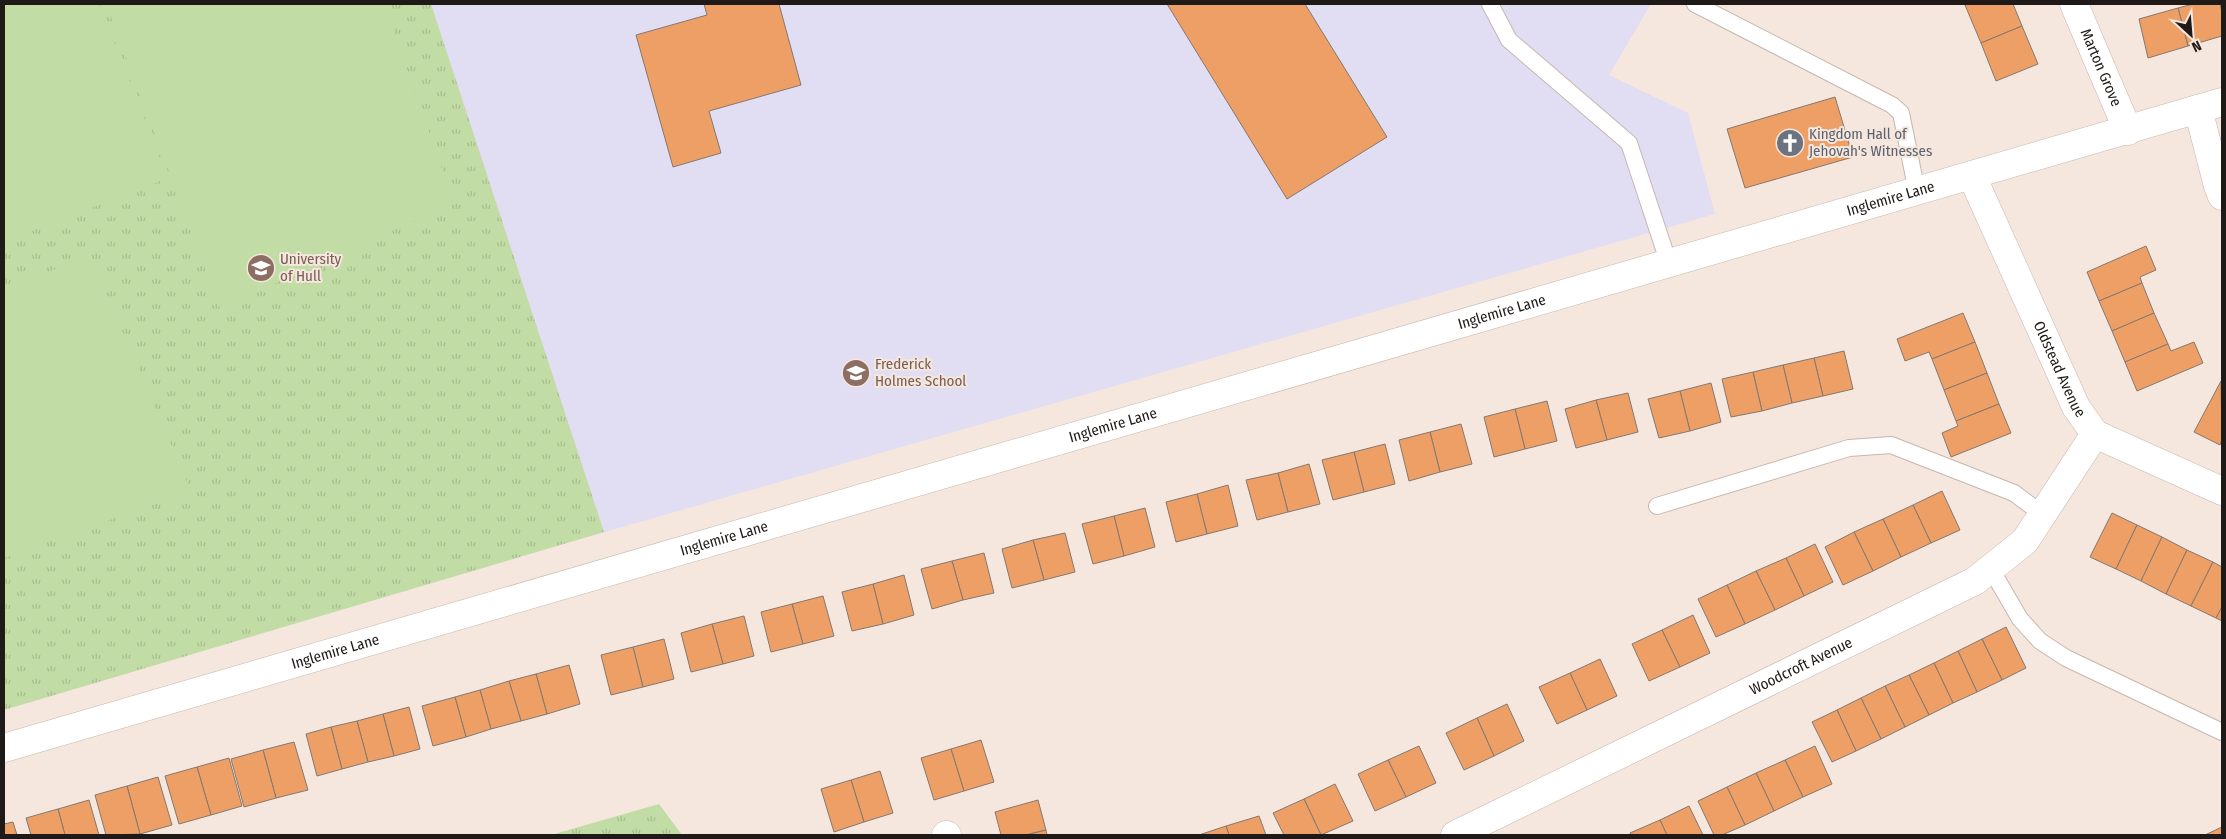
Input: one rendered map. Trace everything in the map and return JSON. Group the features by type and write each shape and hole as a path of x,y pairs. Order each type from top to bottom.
{"street":[{"name":"Marton Grove","path":"2074,4 2128,131"},
{"name":"Inglemire Lane","path":"4,748 2128,131 2210,105"},
{"path":"2210,105 2218,186 2222,196"},
{"name":"Oldstead Avenue","path":"1972,176 2076,407 2095,434 2222,491"},
{"name":"Woodcroft Avenue","path":"1455,835 1966,585 1991,568 2024,541 2095,434"}],"lane":[{"path":"1490,4 1509,40 1629,143 1669,264"},
{"path":"1695,4 1892,105 1902,112 1917,192"},
{"path":"1657,506 1850,448 1891,445 2014,493 2042,514"},
{"path":"1991,568 2020,619 2040,641 2066,658 2222,732"}],"shaded area":[{"path":"4,4 1651,4 1609,75 1688,113 1715,214 4,704"}],"green space":[{"name":"University of Hull","path":"4,4 431,4 604,532 4,710"},
{"path":"4,4 99,4 168,178 4,242"},
{"path":"106,4 384,4 454,203 220,308"},
{"path":"90,256 191,491 4,558 4,289"},
{"path":"659,804 682,835 551,835"}],"building":[{"path":"704,4 779,4 801,85 709,111 721,153 673,167 636,35 707,15"},
{"path":"1167,4 1305,4 1387,137 1287,199"},
{"path":"2013,4 2022,26 1981,43 1965,5"},
{"path":"2193,4 2220,4 2222,36 2188,46 2178,8"},
{"path":"2178,8 2188,46 2148,58 2139,19"},
{"path":"2022,26 2038,64 1996,81 1981,43"},
{"name":"Kingdom Hall of Jehovah's Witnesses","path":"1835,97 1853,157 1745,188 1727,129"},
{"path":"2146,246 2156,270 2140,277 2142,283 2099,301 2087,272"},
{"path":"2142,283 2154,313 2112,331 2099,301"},
{"path":"1963,313 1975,342 1932,359 1929,352 1905,361 1897,339"},
{"path":"2154,313 2168,344 2125,362 2112,331"},
{"path":"1975,342 1987,373 1944,390 1932,359"},
{"path":"2194,342 2203,363 2137,391 2125,362 2168,344 2171,351"},
{"path":"1844,351 1853,389 1823,396 1814,358"},
{"path":"1814,358 1823,396 1792,403 1783,365"},
{"path":"1783,365 1792,403 1762,411 1753,372"},
{"path":"1753,372 1762,411 1731,417 1722,379"},
{"path":"1987,373 1999,404 1956,421 1944,390"},
{"path":"2221,381 2222,440 2220,445 2194,432"},
{"path":"1711,383 1721,422 1690,431 1680,391"},
{"path":"1680,391 1690,431 1659,438 1648,399"},
{"path":"1628,393 1638,432 1607,440 1596,400"},
{"path":"1596,400 1607,440 1576,448 1565,409"},
{"path":"1547,401 1557,441 1525,449 1515,409"},
{"path":"1999,404 2011,433 1951,457 1942,433 1958,426 1956,421"},
{"path":"1515,409 1525,449 1494,457 1484,417"},
{"path":"1461,424 1472,464 1440,472 1430,432"},
{"path":"1430,432 1440,472 1409,481 1399,440"},
{"path":"1385,444 1395,484 1364,492 1354,452"},
{"path":"1354,452 1364,492 1333,500 1322,460"},
{"path":"1309,464 1320,504 1288,512 1278,473"},
{"path":"1278,473 1288,512 1257,520 1246,480"},
{"path":"1228,485 1238,526 1207,534 1197,494"},
{"path":"1942,491 1960,530 1931,543 1913,505"},
{"path":"1197,494 1207,534 1176,542 1166,502"},
{"path":"1913,505 1931,543 1901,557 1883,519"},
{"path":"1145,508 1155,547 1124,556 1114,516"},
{"path":"2112,513 2137,525 2116,569 2090,557"},
{"path":"1114,516 1124,556 1093,564 1082,524"},
{"path":"1883,519 1901,557 1873,571 1854,532"},
{"path":"2137,525 2162,537 2141,581 2116,569"},
{"path":"1854,532 1873,571 1843,585 1825,547"},
{"path":"1065,533 1075,572 1044,580 1033,540"},
{"path":"2162,537 2187,550 2166,594 2141,581"},
{"path":"1033,540 1044,580 1012,588 1002,549"},
{"path":"1815,544 1833,582 1804,596 1786,558"},
{"path":"2187,550 2213,562 2191,606 2166,594"},
{"path":"984,553 994,593 963,600 952,561"},
{"path":"1786,558 1804,596 1775,610 1756,571"},
{"path":"952,561 963,600 932,609 921,569"},
{"path":"2213,562 2222,567 2222,607 2216,618 2191,606"},
{"path":"1756,571 1775,610 1745,624 1727,585"},
{"path":"904,575 914,615 883,624 873,584"},
{"path":"873,584 883,624 852,631 842,592"},
{"path":"1727,585 1745,624 1716,637 1698,599"},
{"path":"823,596 834,636 803,644 792,604"},
{"path":"792,604 803,644 771,652 761,612"},
{"path":"2222,607 2222,621 2216,618"},
{"path":"1693,615 1710,653 1680,667 1662,630"},
{"path":"744,616 754,656 723,664 712,624"},
{"path":"712,624 723,664 691,672 681,633"},
{"path":"2006,627 2026,668 2002,680 1982,639"},
{"path":"1662,630 1680,667 1649,681 1632,644"},
{"path":"664,639 674,679 643,687 633,647"},
{"path":"1982,639 2002,680 1977,692 1958,651"},
{"path":"633,647 643,687 611,695 601,655"},
{"path":"1958,651 1977,692 1953,703 1934,663"},
{"path":"1600,659 1617,696 1587,710 1570,673"},
{"path":"1934,663 1953,703 1929,715 1909,675"},
{"path":"569,665 580,704 547,714 536,674"},
{"path":"1570,673 1587,710 1557,724 1539,687"},
{"path":"536,674 547,714 521,721 509,681"},
{"path":"1909,675 1929,715 1905,727 1885,686"},
{"path":"509,681 521,721 491,729 480,690"},
{"path":"1885,686 1905,727 1881,739 1861,698"},
{"path":"480,690 491,729 466,737 455,697"},
{"path":"455,697 466,737 433,746 422,706"},
{"path":"1861,698 1881,739 1856,751 1837,710"},
{"path":"1507,704 1524,741 1494,756 1477,718"},
{"path":"409,707 420,749 394,756 383,714"},
{"path":"1837,710 1856,751 1832,762 1812,722"},
{"path":"383,714 394,756 368,762 357,721"},
{"path":"1477,718 1494,756 1464,770 1446,733"},
{"path":"357,721 368,762 342,769 331,727"},
{"path":"331,727 342,769 317,776 306,734"},
{"path":"981,740 994,782 964,791 951,749"},
{"path":"294,742 308,790 276,798 263,750"},
{"path":"1419,746 1436,783 1406,797 1388,760"},
{"path":"1815,746 1832,784 1803,797 1785,760"},
{"path":"951,749 964,791 934,800 921,758"},
{"path":"263,750 276,798 244,807 231,759"},
{"path":"229,758 242,806 211,815 197,767"},
{"path":"1388,760 1406,797 1375,811 1358,774"},
{"path":"1785,760 1803,797 1774,811 1756,773"},
{"path":"197,767 211,815 179,824 165,776"},
{"path":"880,771 893,813 864,822 851,780"},
{"path":"1756,773 1774,811 1745,825 1727,787"},
{"path":"158,777 172,825 140,834 127,786"},
{"path":"851,780 864,822 834,832 821,789"},
{"path":"1335,784 1353,821 1321,835 1304,799"},
{"path":"127,786 140,834 106,835 95,795"},
{"path":"1727,787 1745,825 1722,835 1714,835 1698,801"},
{"path":"1304,799 1321,835 1284,835 1273,813"},
{"path":"89,800 99,835 65,835 58,809"},
{"path":"1038,800 1046,830 1026,835 1001,835 995,812"},
{"path":"1689,806 1703,835 1667,835 1660,820"},
{"path":"58,809 65,835 31,835 26,818"},
{"path":"1259,816 1266,835 1229,835 1226,826"},
{"path":"1660,820 1667,835 1631,835 1630,833"},
{"path":"13,822 17,835 4,835 4,824"},
{"path":"1226,826 1229,835 1199,835"},
{"path":"2222,827 2222,835 2205,835"},
{"path":"1046,830 1047,835 1026,835"}],"place":[{"name":"Kingdom Hall of Jehovah's Witnesses","path":"1790,143"},
{"name":"University of Hull","path":"261,268"},
{"name":"Frederick Holmes School","path":"856,373"}]}
